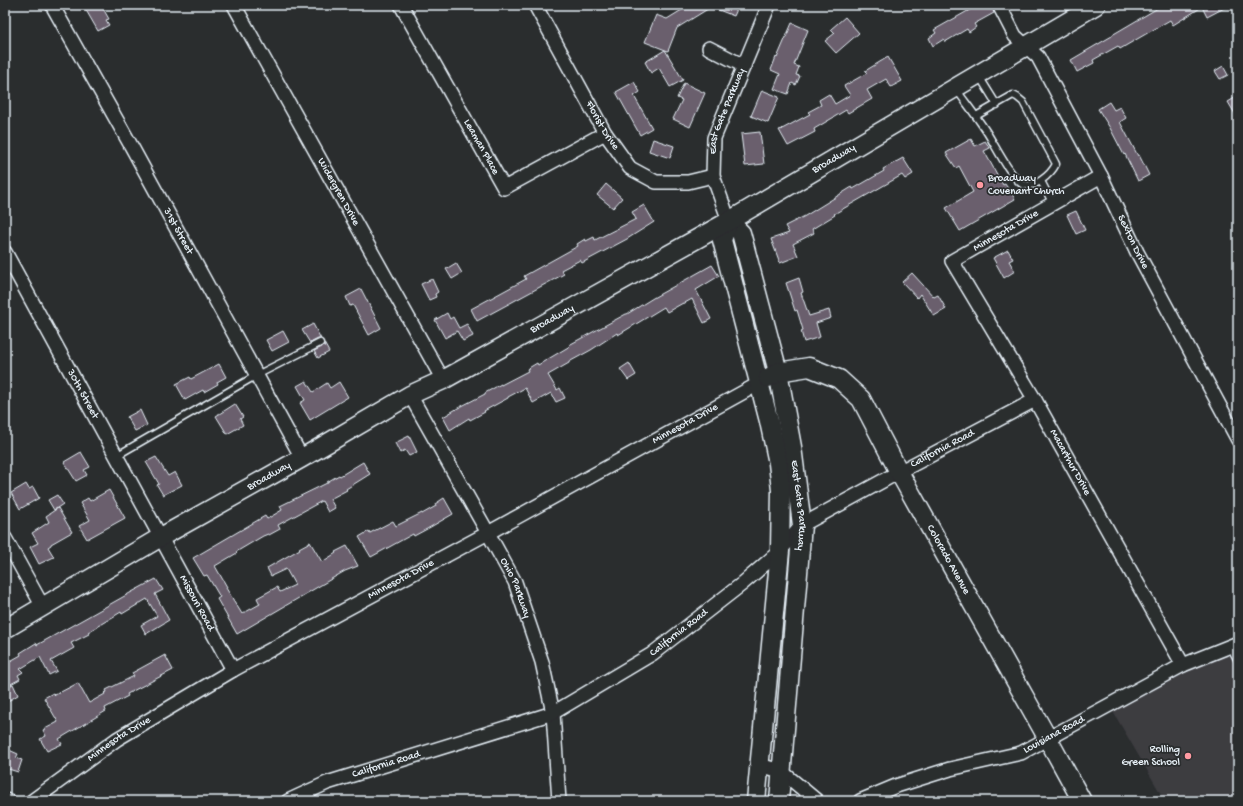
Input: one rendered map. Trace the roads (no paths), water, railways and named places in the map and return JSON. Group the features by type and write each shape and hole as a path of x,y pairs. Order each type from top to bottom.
{"street":[{"name":"31st Street","path":"52,5 302,458"},
{"name":"Widergren Drive","path":"234,5 443,380"},
{"name":"Leaman Place","path":"401,5 504,188 605,133"},
{"name":"Florist Drive","path":"535,5 605,133 630,168 656,182 688,182 713,176"},
{"name":"East Gate Parkway","path":"769,5 714,138 713,176 729,221 741,233 778,372 791,441 802,526 779,801"},
{"name":"Sexton Drive","path":"999,5 1015,36 1038,57 1101,176 1136,252 1238,440"},
{"name":"Broadway","path":"5,629 161,537 410,396 443,380 729,221 1096,5"},
{"path":"709,48 744,66"},
{"name":"Minnesota Drive","path":"952,261 1101,176"},
{"name":"East Gate Parkway","path":"729,221 722,240 769,421 778,463 781,490 780,551 756,801"},
{"name":"30th Street","path":"5,252 161,537"},
{"name":"Macarthur Drive","path":"952,261 1035,400 1183,665"},
{"name":"Colorado Avenue","path":"778,372 809,367 839,379 861,399 899,472 1082,801"},
{"name":"Minnesota Drive","path":"32,801 117,739 233,670 488,533 778,372"},
{"name":"Ohio Parkway","path":"410,396 515,582 542,662 553,713 559,801"},
{"name":"California Road","path":"288,801 327,783 553,713 652,654 742,584 780,551 802,526 899,472 1035,400"},
{"name":"Missouri Road","path":"161,537 233,670"},
{"path":"5,538 43,607"},
{"name":"Louisiana Road","path":"860,801 896,786 950,768 1021,753 1183,665 1234,645"},
{"path":"759,765 781,771 817,801"},
{"path":"5,800 9,801"}],"lane":[{"path":"978,74 997,105"},
{"path":"955,88 987,132 1015,178 1023,185 1033,185 1041,181 1056,164 1023,102 1017,97 1013,95 976,116"},
{"path":"1041,181 1053,204"},
{"path":"116,456 257,375 320,343"},
{"path":"1234,645 1238,661"}],"place":[{"name":"Broadway Covenant Church","path":"980,185"},
{"name":"Rolling Green School","path":"1188,756"}]}
